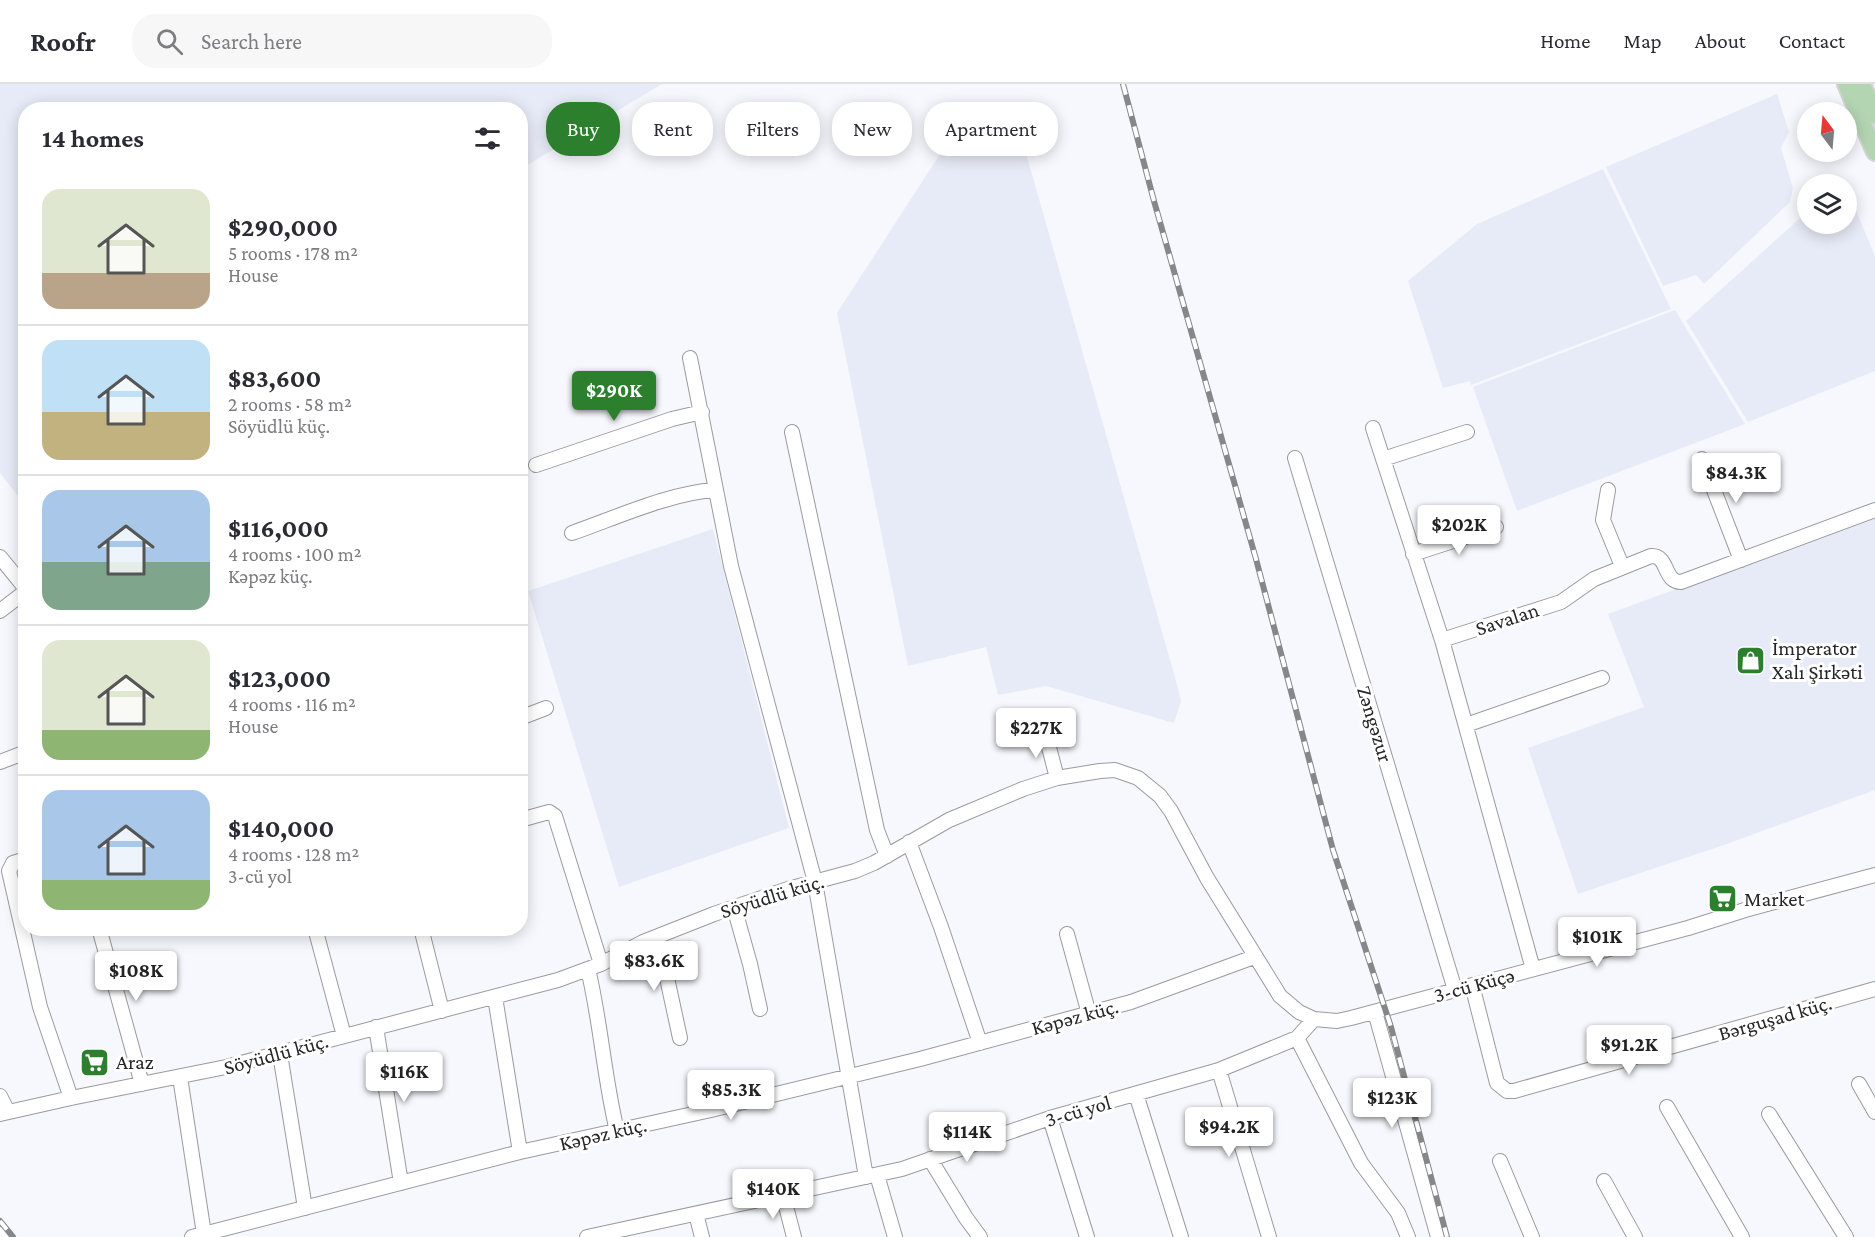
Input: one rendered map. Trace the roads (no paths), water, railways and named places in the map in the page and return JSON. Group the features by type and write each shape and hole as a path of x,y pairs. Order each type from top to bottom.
{"main road":[{"path":"1846,84 1875,152"},
{"path":"1862,84 1875,115"}],"street":[{"path":"690,358 731,566 815,882 847,1077 871,1176 895,1237"},
{"path":"536,465 672,419 702,412"},
{"path":"1373,428 1442,640 1533,969"},
{"path":"792,432 877,830 887,856"},
{"path":"1383,459 1467,432"},
{"name":"Zəngəzur","path":"1295,458 1455,990"},
{"path":"1702,459 1741,560"},
{"path":"572,533 680,496 716,490"},
{"path":"1608,490 1603,520 1622,566"},
{"name":"Savalan","path":"1442,640 1561,602 1594,579 1650,556 1656,555 1662,559 1671,579 1681,582 1875,510"},
{"path":"1413,554 1496,527"},
{"path":"0,557 18,580"},
{"path":"0,611 18,596"},
{"path":"1466,725 1602,678"},
{"path":"528,715 546,708"},
{"path":"1045,732 1057,778"},
{"path":"0,762 18,755"},
{"name":"Söyüdlü küç.","path":"4,1113 280,1054 376,1027 495,998 595,967 656,937 734,907 855,871 887,856 950,820 987,803 1057,778 1100,771 1115,770 1138,778 1160,796 1171,811 1207,878 1254,957 1280,996 1299,1012 1314,1019"},
{"path":"528,818 549,812 555,816 595,967 596,1005 611,1107 617,1131"},
{"path":"909,842 980,1042"},
{"path":"18,861 13,863 9,871 18,910"},
{"name":"3-cü Küçə","path":"1314,1019 1337,1021 1375,1012 1688,928 1875,874"},
{"path":"734,907 760,1009"},
{"path":"1067,934 1089,1014"},
{"path":"24,936 40,1007 71,1098"},
{"path":"101,936 142,1084"},
{"path":"317,936 344,1036"},
{"path":"423,936 442,1011"},
{"path":"656,937 663,955 680,1038"},
{"name":"Kəpəz küç.","path":"198,1235 520,1152 847,1077 1089,1014 1131,1002 1254,957"},
{"name":"Bərguşad küç.","path":"1472,985 1497,1083 1507,1091 1514,1091 1751,1026 1875,989"},
{"path":"495,998 520,1152"},
{"path":"1375,1012 1438,1237"},
{"name":"3-cü yol","path":"587,1237 613,1234 871,1176 930,1159 1050,1118 1219,1070 1297,1038 1314,1019"},
{"path":"376,1027 401,1183"},
{"path":"1297,1038 1360,1163 1398,1213 1408,1237"},
{"path":"280,1054 305,1208"},
{"path":"1219,1070 1269,1237"},
{"path":"180,1077 198,1235"},
{"path":"1859,1084 1875,1112"},
{"path":"1136,1094 1181,1237"},
{"path":"0,1096 4,1113"},
{"path":"1666,1107 1742,1237"},
{"path":"1769,1114 1846,1237"},
{"path":"1050,1118 1087,1237"},
{"path":"930,1159 980,1237"},
{"path":"1500,1161 1532,1237"},
{"path":"1604,1181 1635,1237"},
{"path":"783,1195 794,1237"},
{"path":"696,1214 702,1237"}],"railway":[{"path":"1123,84 1256,559 1333,850 1391,1027 1447,1237"},
{"path":"0,1221 13,1237"}],"place":[{"name":"İmperator Xalı Şirkəti","path":"1751,660"},
{"name":"Market","path":"1723,899"},
{"name":"Araz","path":"95,1062"}]}
